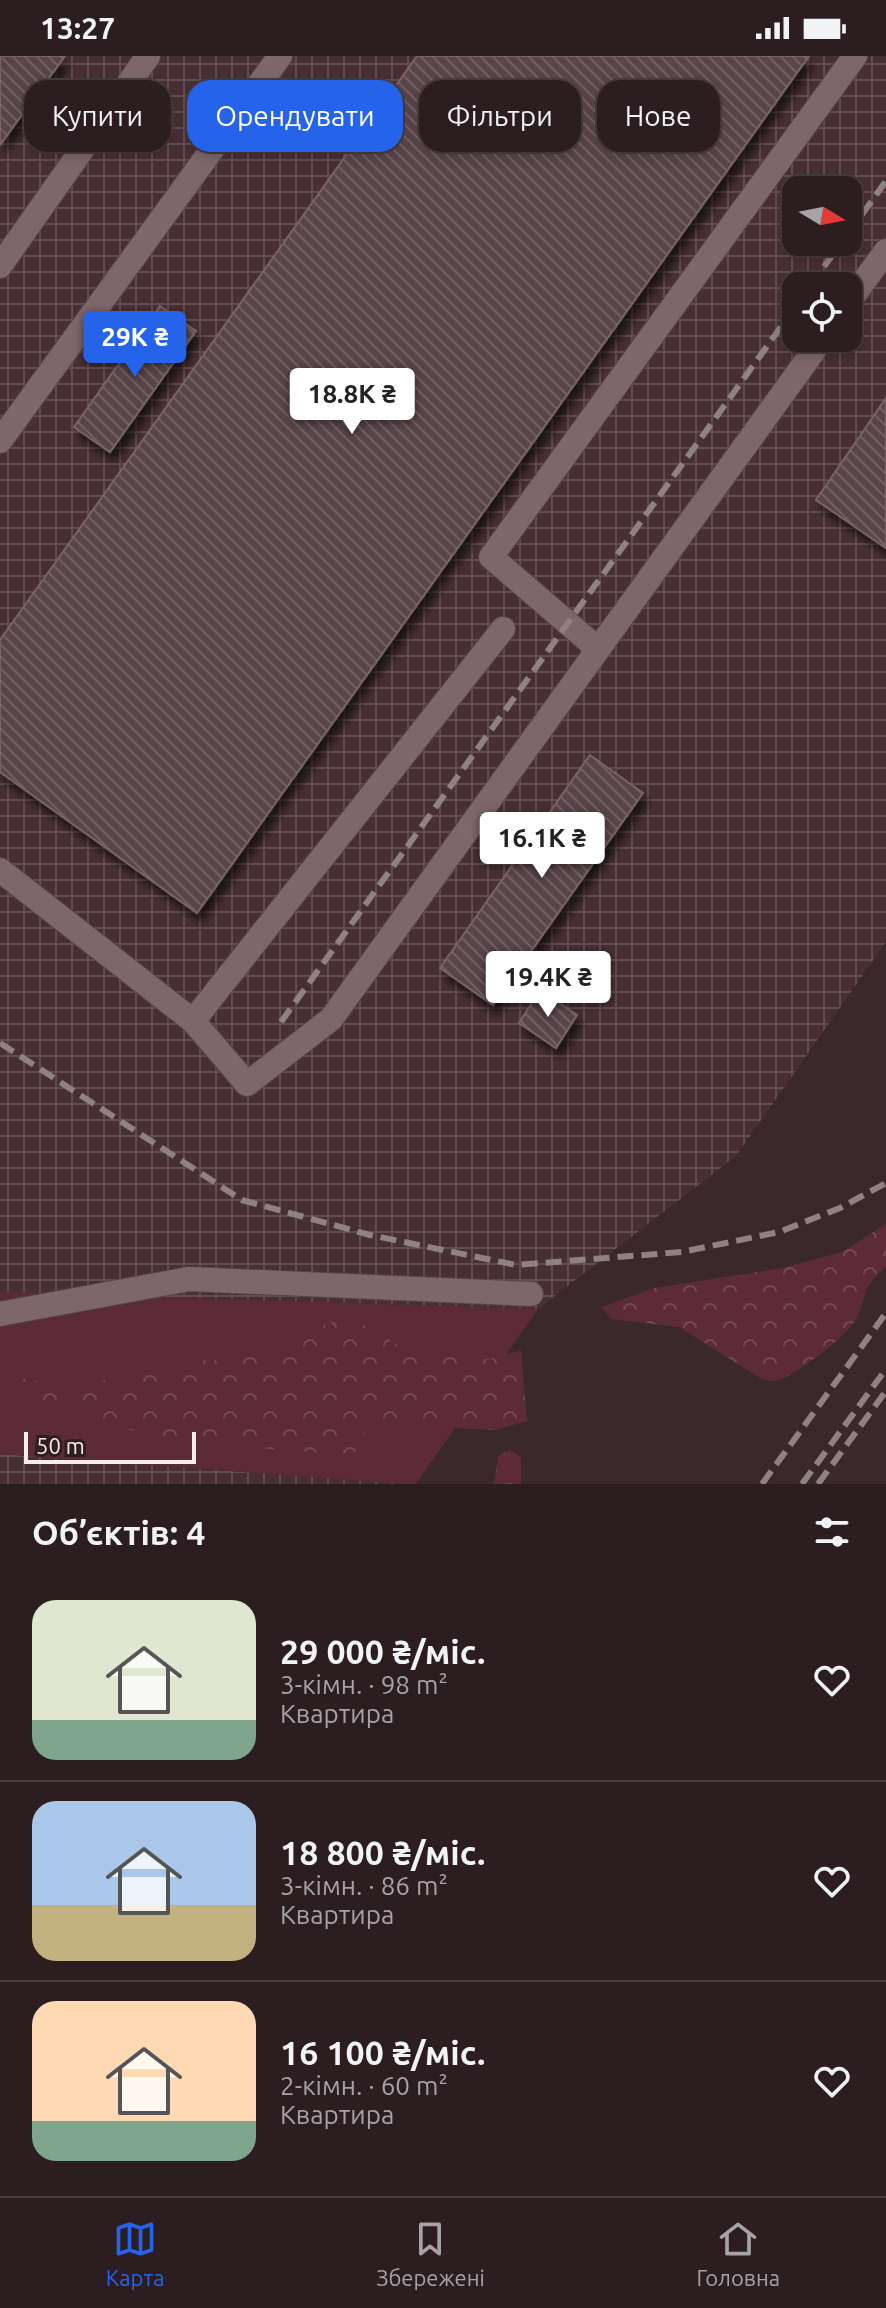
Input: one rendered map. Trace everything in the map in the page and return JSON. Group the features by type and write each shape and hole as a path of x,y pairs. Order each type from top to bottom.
{"lane":[{"path":"0,266 148,56"},
{"path":"0,441 280,56"},
{"path":"598,649 491,557 855,56"},
{"path":"862,284 886,251"},
{"path":"0,870 193,1021 247,1084 331,1019 813,352"},
{"path":"193,1021 503,629"},
{"path":"0,1314 189,1279 531,1294"}],"shaded area":[{"path":"0,56 886,56 886,942 736,1156 538,1309 0,1292"},
{"path":"0,1454 405,1484 0,1484"}],"green space":[{"path":"886,1224 886,1267 869,1286 856,1319 821,1354 778,1380 760,1378 679,1327 611,1319 602,1307 654,1288 783,1268 842,1252"},
{"path":"0,1292 538,1309 416,1484 405,1484 0,1454"},
{"path":"336,1320 368,1326 409,1353 490,1359 521,1350 527,1421 496,1430 410,1426 380,1417 368,1426 355,1452 341,1454 187,1443 90,1421 62,1403 29,1401 19,1391 3,1390 0,1376 66,1385 96,1379 115,1382 194,1360 213,1361 257,1347 272,1348"},
{"path":"510,1450 521,1457 521,1484 494,1484 498,1456"}],"building":[{"path":"0,56 65,56 47,80 24,80 24,112 0,145"},
{"path":"417,56 809,56 197,913 0,772 0,640 348,152 403,152 403,80 400,80"},
{"path":"160,306 196,331 110,452 74,427"},
{"path":"886,398 886,548 816,500"},
{"path":"590,755 643,793 493,1005 440,968"},
{"path":"540,990 577,1015 556,1048 519,1023"}],"railway":[{"path":"862,214 886,181"},
{"path":"820,272 832,256"},
{"path":"281,1022 782,325"},
{"path":"0,1043 242,1200 370,1235 516,1265 682,1252 779,1232 840,1208 886,1183"},
{"path":"762,1484 886,1313"},
{"path":"802,1484 886,1369"},
{"path":"818,1484 886,1391"}]}
